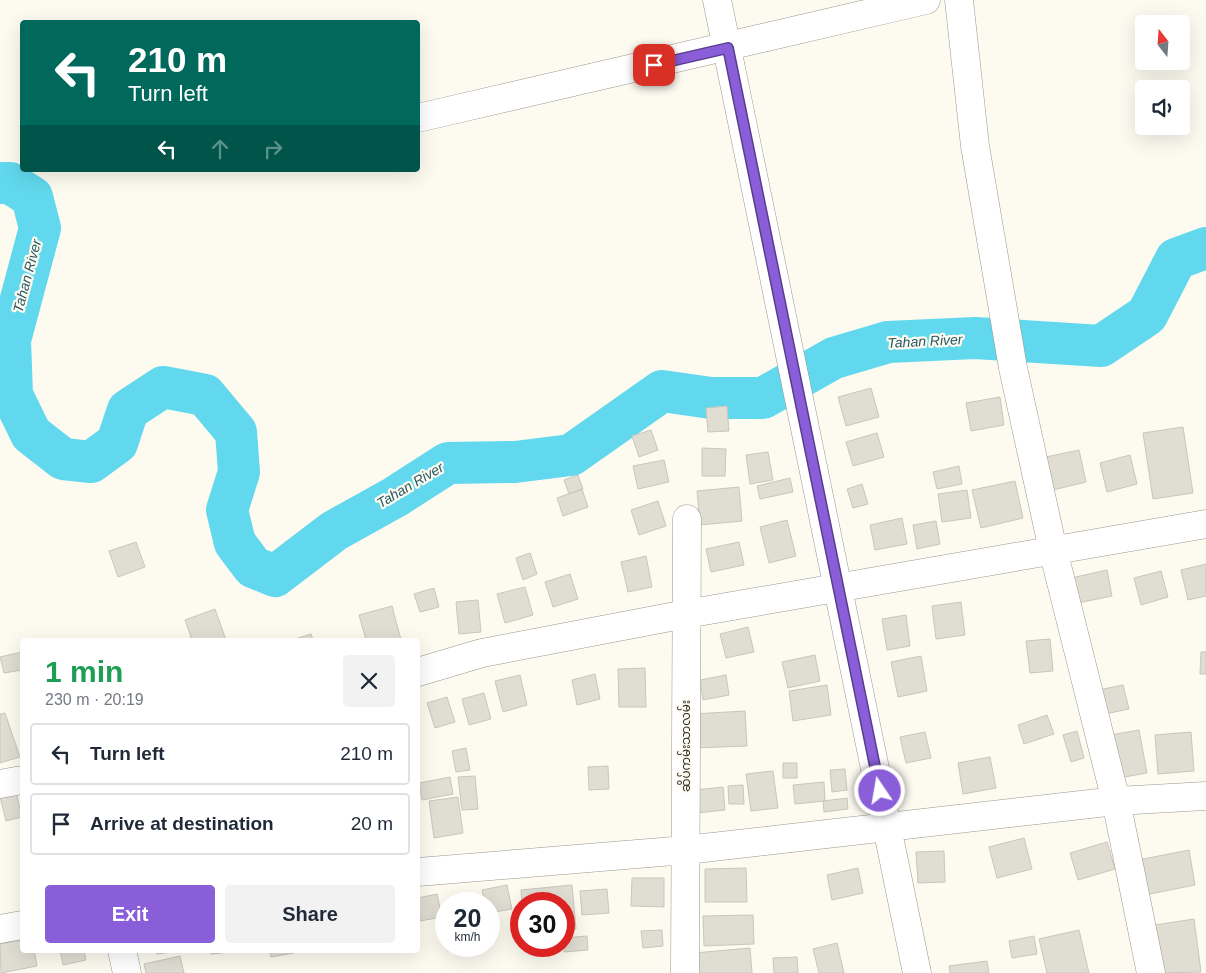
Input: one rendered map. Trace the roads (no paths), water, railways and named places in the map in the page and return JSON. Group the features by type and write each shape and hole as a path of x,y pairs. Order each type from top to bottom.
{"street":[{"path":"716,0 728,48 917,973"},
{"path":"420,118 728,48 926,0"},
{"path":"959,0 975,146 1013,368 1053,550 1116,801 1152,973"},
{"name":"ဆိပ်ကမ်းသာလမ်း","path":"685,973 686,519"},
{"path":"420,671 482,653 686,614 1206,524"},
{"path":"0,784 20,780"},
{"path":"420,872 686,850 1116,801 1206,796"},
{"path":"0,929 20,925"},
{"path":"123,953 127,973"}],"waterway":[{"name":"Tahan River","path":"0,183 10,183 32,197 40,228 10,340 12,395 31,434 63,459 91,462 117,443 128,410 163,387 205,395 236,432 239,472 227,510 235,543 253,567 275,576 334,531 395,497 448,463 515,462 571,455 662,391 711,398 763,398 834,358 888,342 975,338 1101,346 1147,315 1176,259 1206,248"}]}
